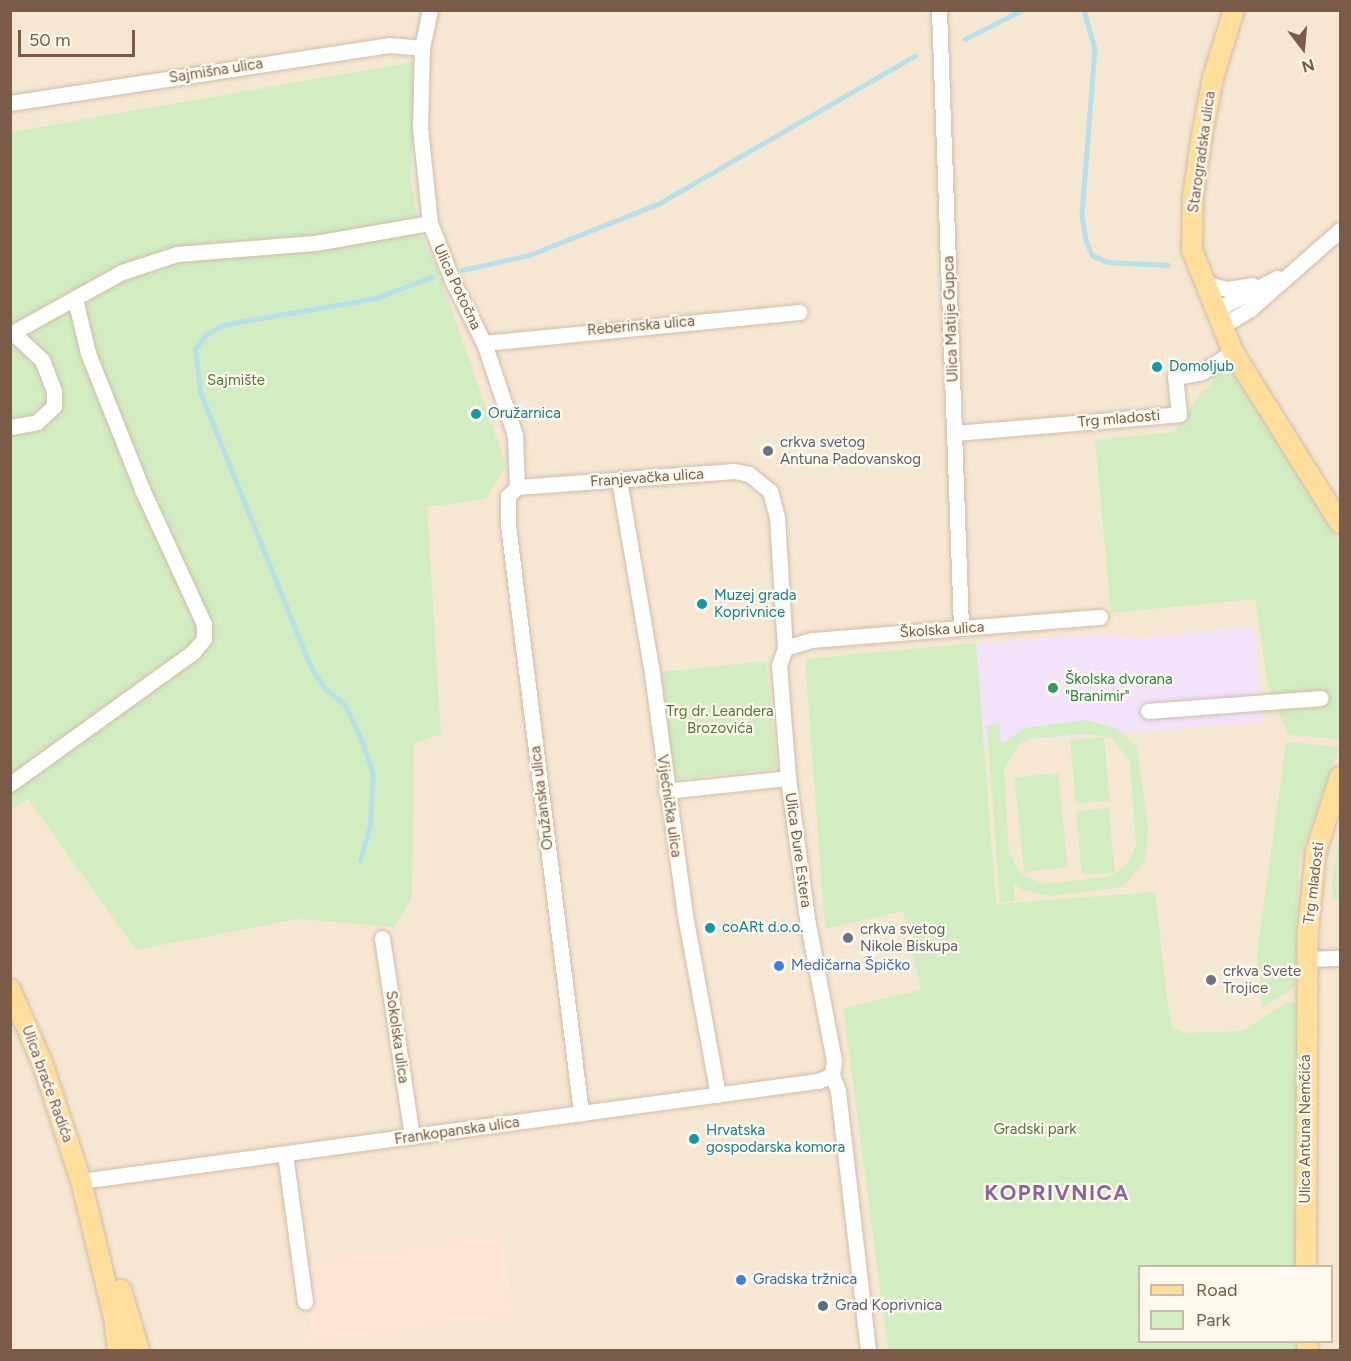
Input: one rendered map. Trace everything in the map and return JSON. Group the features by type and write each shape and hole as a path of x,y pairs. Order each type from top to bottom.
{"main road":[{"name":"Starogradska ulica","path":"1220,320 1203,283 1192,250 1193,197 1213,78 1234,10"},
{"path":"1220,320 1233,352 1341,523"},
{"name":"Trg mladosti","path":"1307,992 1307,959 1316,851 1341,777"},
{"name":"Ulica braće Radića","path":"10,989 43,1065 81,1181 114,1317 118,1350"},
{"name":"Ulica Antuna Nemčića","path":"1306,1265 1307,992"},
{"name":"Ulica braće Radića","path":"81,1181 103,1229 139,1350"}],"street":[{"name":"Ulica Potočna","path":"430,10 422,48 420,128 430,223 453,282 484,343 515,435 517,487"},
{"name":"Ulica Matije Gupca","path":"939,10 961,628"},
{"name":"Sajmišna ulica","path":"10,104 389,45 422,48"},
{"path":"10,427 37,422 54,406 54,392 42,360 12,333 122,272 177,254 315,243 430,223"},
{"path":"1220,320 1250,309 1288,273 1341,230"},
{"path":"1220,320 1226,305 1288,273"},
{"path":"1203,283 1227,289 1269,281"},
{"path":"10,784 158,678 204,639 204,624 142,489 87,352 75,299"},
{"name":"Reberinska ulica","path":"484,343 799,312"},
{"name":"Trg mladosti","path":"955,433 1179,414 1175,377 1202,372 1233,352"},
{"name":"Franjevačka ulica","path":"517,487 734,471 748,474 770,491"},
{"name":"Vijećnička ulica","path":"619,480 652,674 666,791 718,1095"},
{"name":"Oružanska ulica","path":"517,487 508,496 508,525 581,1113"},
{"name":"Ulica Đure Estera","path":"770,491 777,518 785,648 779,666 788,778 807,919 834,1061 832,1075 838,1091 868,1350"},
{"name":"Školska ulica","path":"785,648 812,640 1100,618"},
{"path":"1148,711 1321,698"},
{"path":"666,791 788,778"},
{"name":"Sokolska ulica","path":"382,938 412,1137"},
{"path":"1307,959 1341,958"},
{"name":"Frankopanska ulica","path":"81,1181 818,1081 832,1075"},
{"path":"285,1154 305,1302"}],"shaded area":[{"path":"10,11 1340,11 1340,1350 11,1350"},
{"path":"1254,626 1264,722 984,744 976,643 1101,634 1135,639"},
{"path":"502,1236 513,1315 304,1344 303,1334 312,1332 306,1288 312,1287 309,1263"}],"green space":[{"name":"Sajmište","path":"419,61 410,176 421,236 436,265 506,466 486,499 427,507 441,734 414,744 412,898 394,927 298,919 136,950 28,799 11,809 11,132"},
{"path":"1230,367 1340,544 1340,739 1288,735 1268,686 1255,599 1111,613 1095,440 1174,432 1201,392 1212,385 1213,372"},
{"name":"Gradski park","path":"976,643 996,904 1155,892 1168,1006 1173,1028 1184,1033 1243,1031 1284,1004 1297,1001 1298,1265 1138,1265 1138,1343 1301,1343 1302,1350 888,1349 843,1008 921,990 903,911 825,929 805,659"},
{"name":"Trg dr. Leandera Brozovića","path":"766,661 777,768 673,779 662,672"},
{"path":"1086,720 1118,729 1137,747 1148,828 1145,860 1127,883 1117,888 1050,896 1022,890 1014,883 1015,901 1000,902 987,726 999,724 1001,745 1024,728","holes":["1082,734 1111,737 1130,761 1136,846 1126,866 1108,877 1045,884 1022,875 1009,853 1004,770 1019,744 1030,739"]},
{"path":"1104,737 1110,801 1076,804 1070,740"},
{"path":"1286,742 1339,747 1299,859 1295,987 1262,1007 1257,954"},
{"path":"1058,773 1068,867 1024,872 1014,778"},
{"path":"1109,808 1115,872 1082,875 1076,811"},
{"path":"1340,834 1340,900 1333,898 1332,884"}],"waterway":[{"path":"965,39 1022,10"},
{"path":"1084,10 1095,49 1082,215 1086,240 1092,255 1108,262 1168,265"},
{"path":"462,270 529,255 658,204 914,56"},
{"path":"360,860 370,824 373,775 362,742 345,705 324,688 310,666 200,392 195,349 206,335 223,325 376,298 432,277"}],"place":[{"name":"Domoljub","path":"1157,367"},
{"name":"Oružarnica","path":"476,414"},
{"name":"crkva svetog Antuna Padovanskog","path":"768,451"},
{"name":"Muzej grada Koprivnice","path":"702,604"},
{"name":"Školska dvorana \"Branimir\"","path":"1053,688"},
{"name":"coARt d.o.o.","path":"710,928"},
{"name":"crkva svetog Nikole Biskupa","path":"848,938"},
{"name":"Medičarna Špičko","path":"779,966"},
{"name":"crkva Svete Trojice","path":"1211,980"},
{"name":"Hrvatska gospodarska komora","path":"694,1139"},
{"name":"Gradska tržnica","path":"741,1280"},
{"name":"Grad Koprivnica","path":"823,1306"}],"district":[{"name":"KOPRIVNICA","path":"1057,1193"}]}
